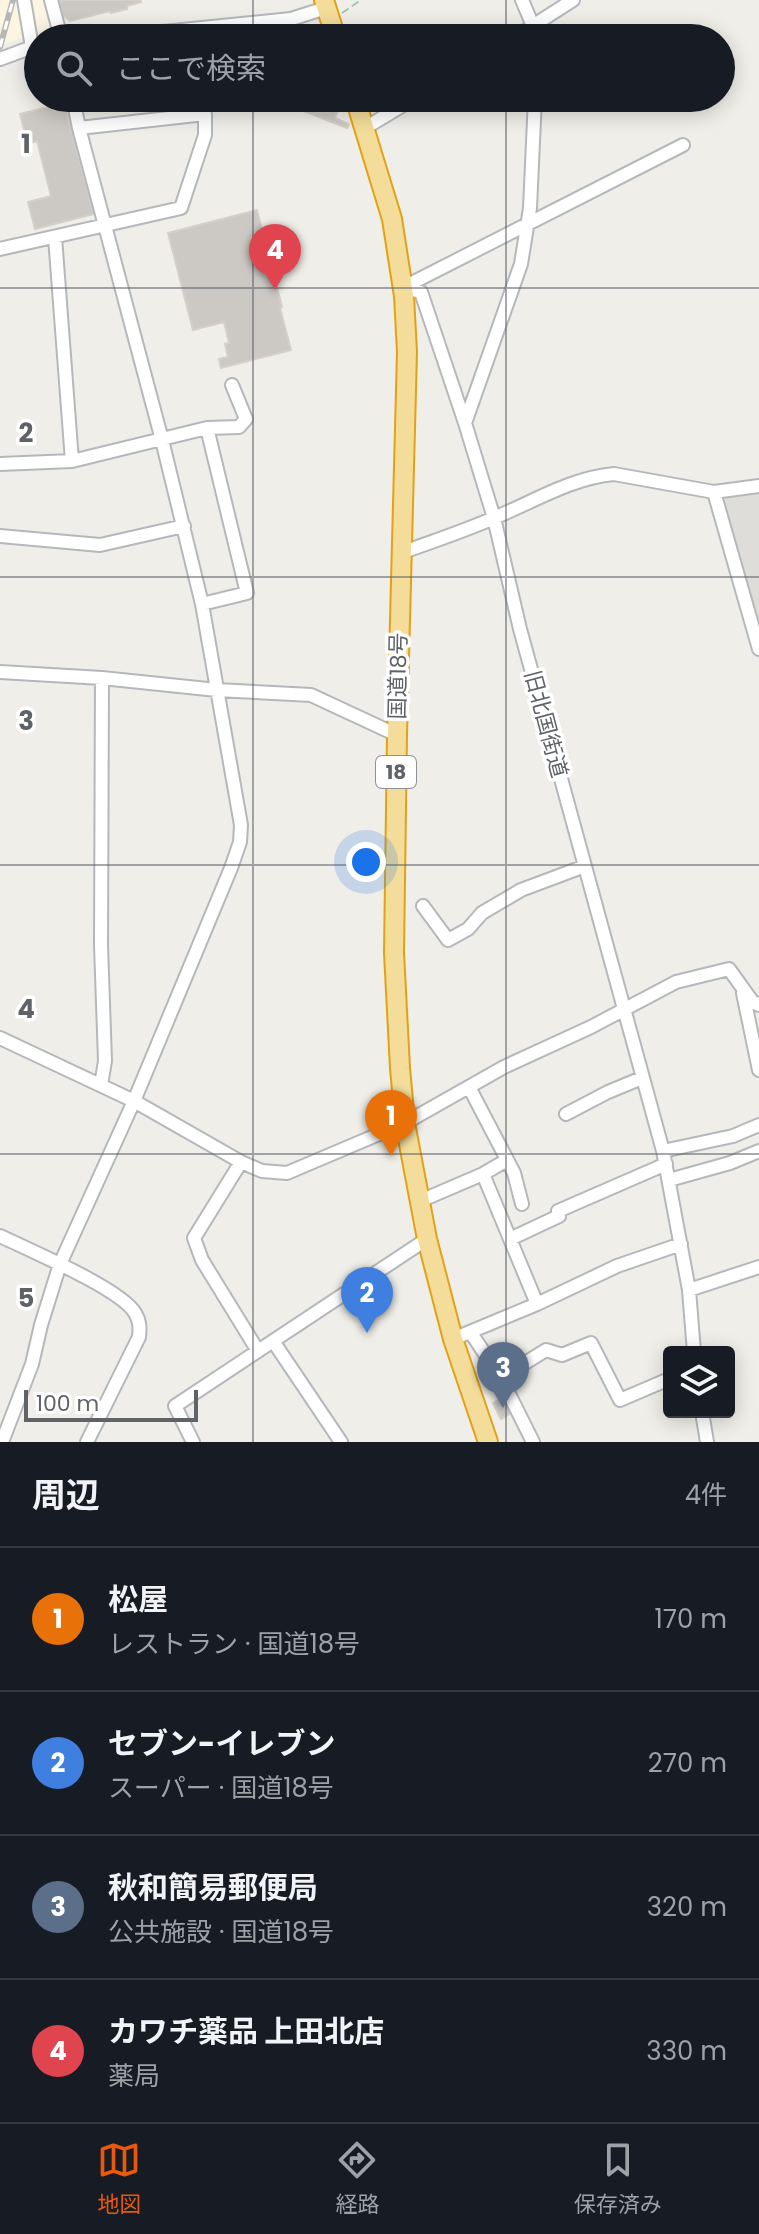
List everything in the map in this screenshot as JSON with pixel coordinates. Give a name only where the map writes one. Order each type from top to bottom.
[{"type":"highway","name":"国道18号","points":[[360,112],[392,219],[407,352],[394,953],[405,1123],[427,1239],[462,1336],[488,1442]]},
{"type":"street","points":[[24,0],[30,24]]},
{"type":"street","points":[[51,0],[57,24]]},
{"type":"street","points":[[522,0],[532,24]]},
{"type":"street","points":[[545,24],[573,0]]},
{"type":"street","points":[[242,24],[291,19],[331,7]]},
{"type":"street","points":[[0,59],[24,50]]},
{"type":"street","points":[[2,1442],[32,1364],[60,1264],[134,1101],[231,868],[240,842],[241,825],[202,604],[184,526],[76,112]]},
{"type":"street","points":[[365,128],[392,112]]},
{"type":"street","points":[[465,423],[521,264],[530,208],[534,112]]},
{"type":"street","points":[[0,249],[181,208],[205,135],[205,114],[79,128]]},
{"type":"street","points":[[402,288],[683,145]]},
{"type":"street","points":[[55,237],[72,461]]},
{"type":"street","name":"旧北国街道","points":[[402,288],[421,292],[494,518],[520,629],[664,1158],[689,1290],[694,1346]]},
{"type":"street","points":[[0,464],[72,461],[207,428],[239,427],[246,419],[232,385]]},
{"type":"street","points":[[202,604],[247,593],[207,428]]},
{"type":"street","points":[[401,553],[494,518],[562,487],[598,476],[614,474],[714,492],[759,486]]},
{"type":"street","points":[[714,492],[759,649]]},
{"type":"street","points":[[0,536],[100,545],[184,526]]},
{"type":"street","points":[[0,672],[311,695],[397,735]]},
{"type":"street","points":[[101,1085],[105,1061],[101,945],[102,678]]},
{"type":"street","points":[[423,906],[448,940],[468,929],[482,913],[521,890],[585,866]]},
{"type":"street","points":[[0,1038],[134,1101],[241,1162],[262,1171],[287,1173],[405,1123],[504,1067],[676,982],[729,969],[752,1001],[759,1005]]},
{"type":"street","points":[[741,986],[759,1070]]},
{"type":"street","points":[[566,1114],[642,1078]]},
{"type":"street","points":[[469,1087],[514,1173],[522,1204]]},
{"type":"street","points":[[510,1239],[559,1216],[558,1211],[664,1158],[759,1125]]},
{"type":"street","points":[[669,1180],[730,1163],[759,1151]]},
{"type":"street","points":[[420,1201],[483,1174],[507,1160]]},
{"type":"street","points":[[241,1162],[194,1238],[202,1260],[258,1351]]},
{"type":"street","points":[[483,1174],[537,1304]]},
{"type":"street","points":[[0,1236],[118,1295],[135,1311],[140,1324],[139,1337],[87,1442]]},
{"type":"street","points":[[193,1442],[175,1406],[427,1239]]},
{"type":"street","points":[[533,1442],[501,1378],[462,1336],[617,1266],[681,1244]]},
{"type":"street","points":[[689,1290],[759,1267]]},
{"type":"street","points":[[273,1341],[341,1442]]},
{"type":"street","points":[[501,1378],[546,1350],[562,1355],[591,1343],[620,1400],[663,1382]]},
{"type":"street","points":[[703,1418],[707,1442]]},
{"type":"path","points":[[331,7],[361,0]]},
{"type":"shaded area","points":[[0,0],[43,0],[49,24],[24,24],[24,37],[0,46]]},
{"type":"shaded area","points":[[759,491],[759,634],[722,504],[724,497]]},
{"type":"building","points":[[59,0],[141,2],[127,6],[127,9],[70,21],[62,15]]},
{"type":"building","points":[[66,112],[94,214],[35,229],[28,202],[51,196],[37,141],[28,144],[20,114]]},
{"type":"building","points":[[306,112],[337,112],[335,118],[349,124],[347,128]]},
{"type":"building","points":[[257,210],[291,350],[221,368],[219,359],[228,357],[225,344],[229,343],[224,322],[193,330],[168,233]]},
{"type":"building","points":[[504,1396],[513,1412],[501,1419],[493,1403]]},
{"type":"railway","points":[[0,47],[13,0]]},
{"type":"place","name":"カワチ薬品 上田北店","points":[[275,290]]},
{"type":"place","name":"松屋","points":[[391,1156]]},
{"type":"place","name":"セブン-イレブン","points":[[367,1333]]},
{"type":"place","name":"秋和簡易郵便局","points":[[503,1408]]}]
